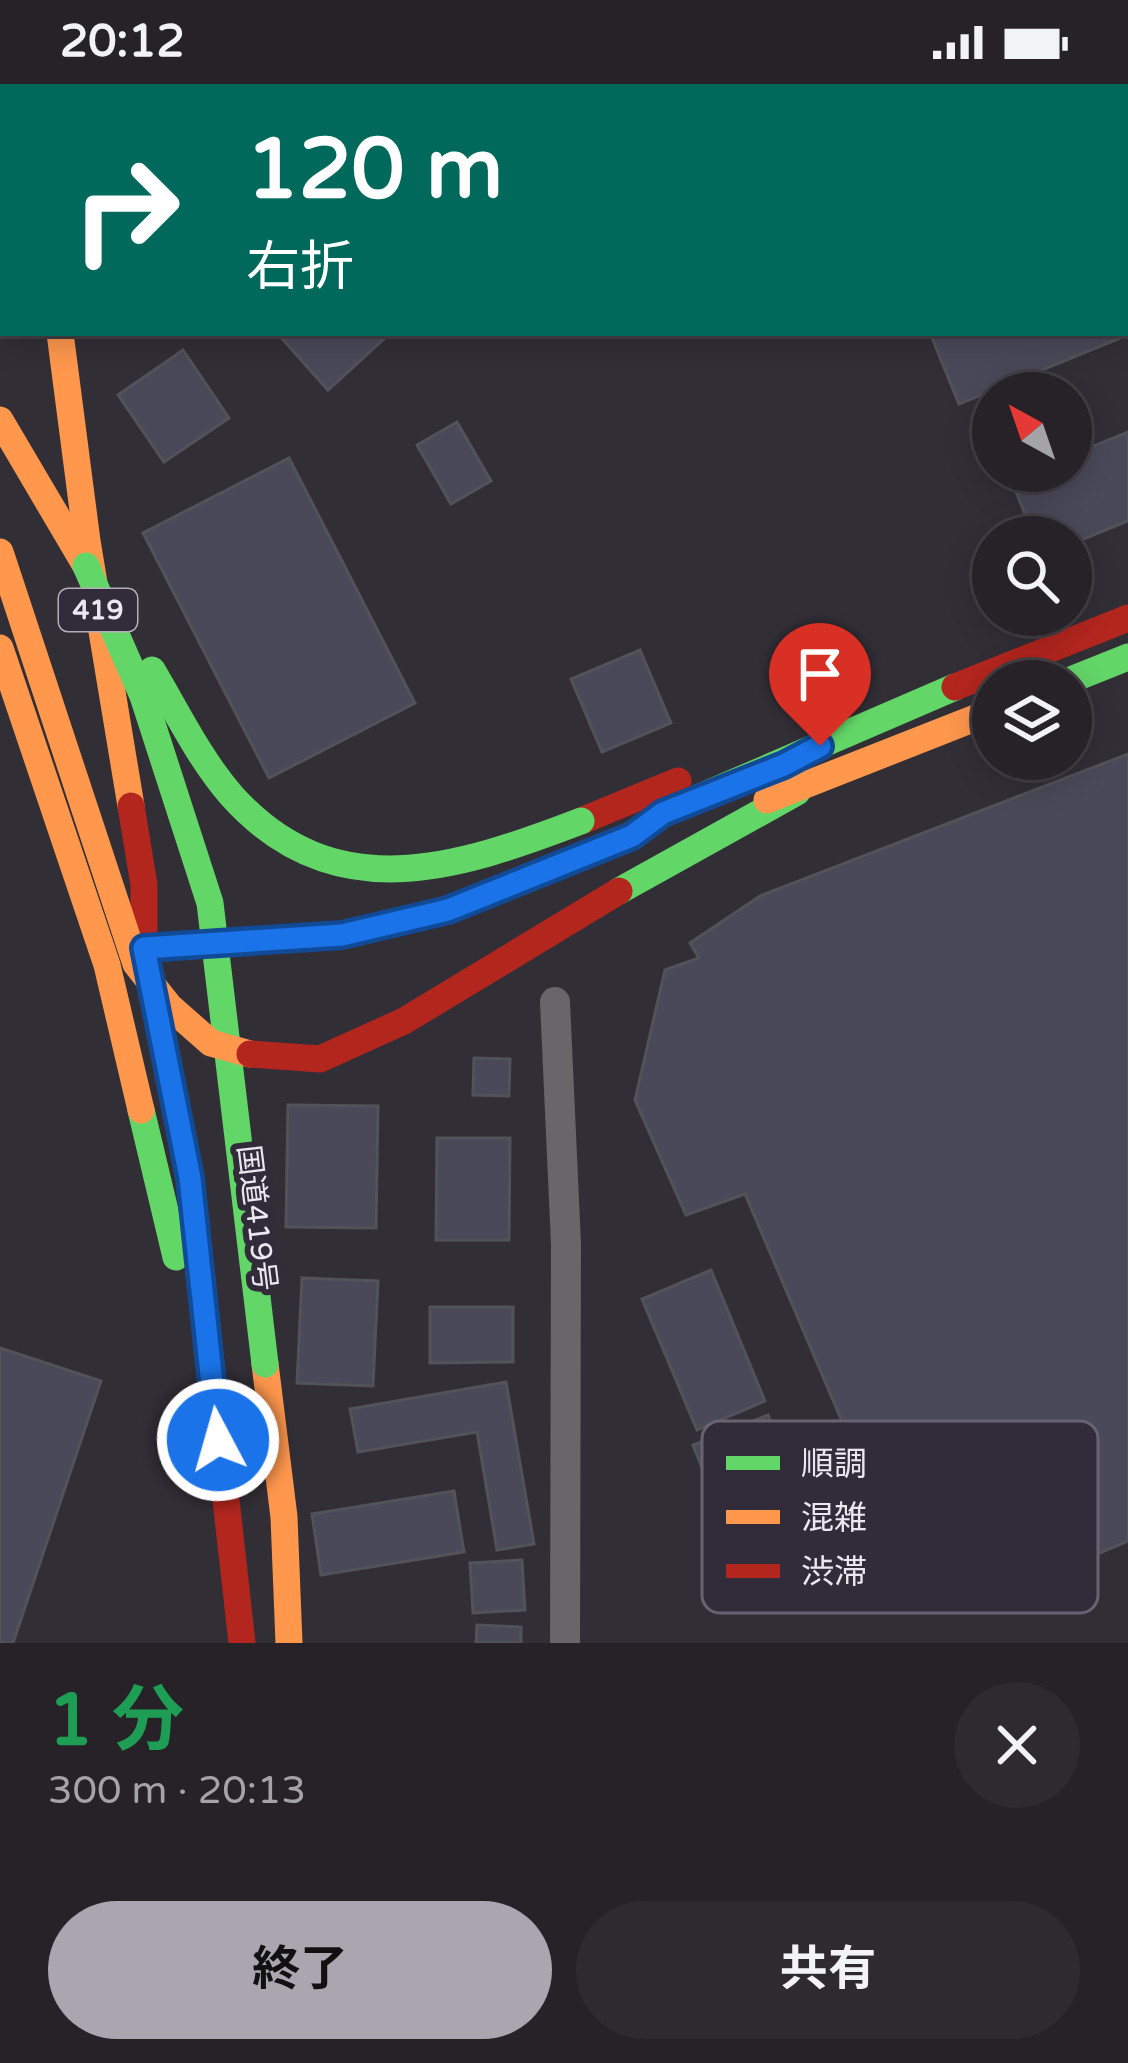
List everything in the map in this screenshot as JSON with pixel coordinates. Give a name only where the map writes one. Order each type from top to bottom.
[{"type":"main road","name":"国道419号","points":[[60,336],[87,541],[144,885],[144,948],[190,1178],[242,1643]]},
{"type":"main road","points":[[0,420],[86,566],[242,807],[290,844],[335,865],[388,874],[461,865],[774,741],[856,726]]},
{"type":"main road","points":[[0,552],[136,964],[170,1007],[211,1043],[257,1056],[320,1059],[404,1021],[810,784]]},
{"type":"main road","points":[[86,566],[143,696],[210,904],[284,1517],[289,1643]]},
{"type":"main road","points":[[144,948],[187,968],[448,910],[632,836],[663,813],[784,765],[856,726],[1128,618]]},
{"type":"main road","points":[[0,648],[107,965],[159,1175],[223,1484]]},
{"type":"main road","points":[[1092,671],[1128,657]]},
{"type":"main road","points":[[632,836],[670,835],[972,719]]},
{"type":"main road","name":"国道419号","points":[[144,885],[187,968],[230,1258],[270,1643]]},
{"type":"street","points":[[555,1002],[566,1244],[565,1643]]},
{"type":"building","points":[[280,336],[385,338],[328,390]]},
{"type":"building","points":[[931,336],[1126,336],[1037,372],[972,372],[972,399],[959,404]]},
{"type":"building","points":[[183,350],[229,418],[164,462],[118,395]]},
{"type":"building","points":[[457,422],[491,481],[451,504],[417,445]]},
{"type":"building","points":[[1128,432],[1128,521],[1092,536],[1092,516],[1026,516],[1016,492],[1092,492],[1092,447]]},
{"type":"building","points":[[289,458],[415,703],[269,778],[143,533]]},
{"type":"building","points":[[640,650],[671,723],[602,752],[571,679]]},
{"type":"building","points":[[1128,754],[1128,1541],[1098,1554],[1098,1421],[842,1421],[745,1194],[686,1215],[635,1100],[665,970],[699,958],[690,943],[760,896],[1061,780],[1092,780],[1092,768]]},
{"type":"building","points":[[474,1058],[510,1059],[509,1096],[473,1095]]},
{"type":"building","points":[[288,1105],[378,1106],[376,1228],[286,1227]]},
{"type":"building","points":[[437,1138],[510,1138],[509,1240],[436,1240]]},
{"type":"building","points":[[711,1270],[765,1401],[718,1421],[702,1421],[697,1430],[642,1299]]},
{"type":"building","points":[[302,1278],[378,1281],[373,1386],[297,1383]]},
{"type":"building","points":[[430,1307],[513,1307],[513,1362],[430,1363]]},
{"type":"building","points":[[0,1348],[101,1381],[13,1643],[0,1643]]},
{"type":"building","points":[[506,1382],[534,1544],[497,1550],[477,1432],[358,1452],[350,1409]]},
{"type":"building","points":[[702,1441],[702,1468],[693,1445]]},
{"type":"building","points":[[454,1491],[464,1552],[321,1575],[312,1514]]},
{"type":"building","points":[[522,1560],[525,1610],[473,1613],[470,1563]]},
{"type":"building","points":[[477,1625],[521,1627],[521,1643],[476,1643]]},
{"type":"traffic: fast","points":[[86,566],[143,696],[210,903],[265,1364]]},
{"type":"traffic: fast","points":[[1092,671],[1128,657]]},
{"type":"traffic: fast","points":[[152,670],[231,795],[270,831],[311,854],[354,866],[398,869],[443,864],[581,821]]},
{"type":"traffic: fast","points":[[144,948],[342,935],[448,910],[632,836],[663,813],[955,687]]},
{"type":"traffic: fast","points":[[619,891],[797,792]]},
{"type":"traffic: fast","points":[[141,1110],[176,1257]]},
{"type":"traffic: slow","points":[[60,336],[87,541],[131,806]]},
{"type":"traffic: slow","points":[[0,420],[86,566]]},
{"type":"traffic: slow","points":[[0,552],[136,964],[170,1007],[211,1043],[250,1054]]},
{"type":"traffic: slow","points":[[0,648],[107,965],[141,1110]]},
{"type":"traffic: slow","points":[[767,800],[972,719]]},
{"type":"traffic: slow","points":[[265,1364],[284,1517],[289,1643]]},
{"type":"traffic: jam","points":[[955,687],[1128,618]]},
{"type":"traffic: jam","points":[[581,821],[678,781]]},
{"type":"traffic: jam","points":[[131,806],[144,885],[144,948],[190,1178],[242,1643]]},
{"type":"traffic: jam","points":[[250,1054],[320,1059],[404,1021],[619,891]]},
{"type":"route","points":[[218,1440],[190,1178],[144,948],[342,935],[448,910],[632,836],[663,813],[820,746]]}]
